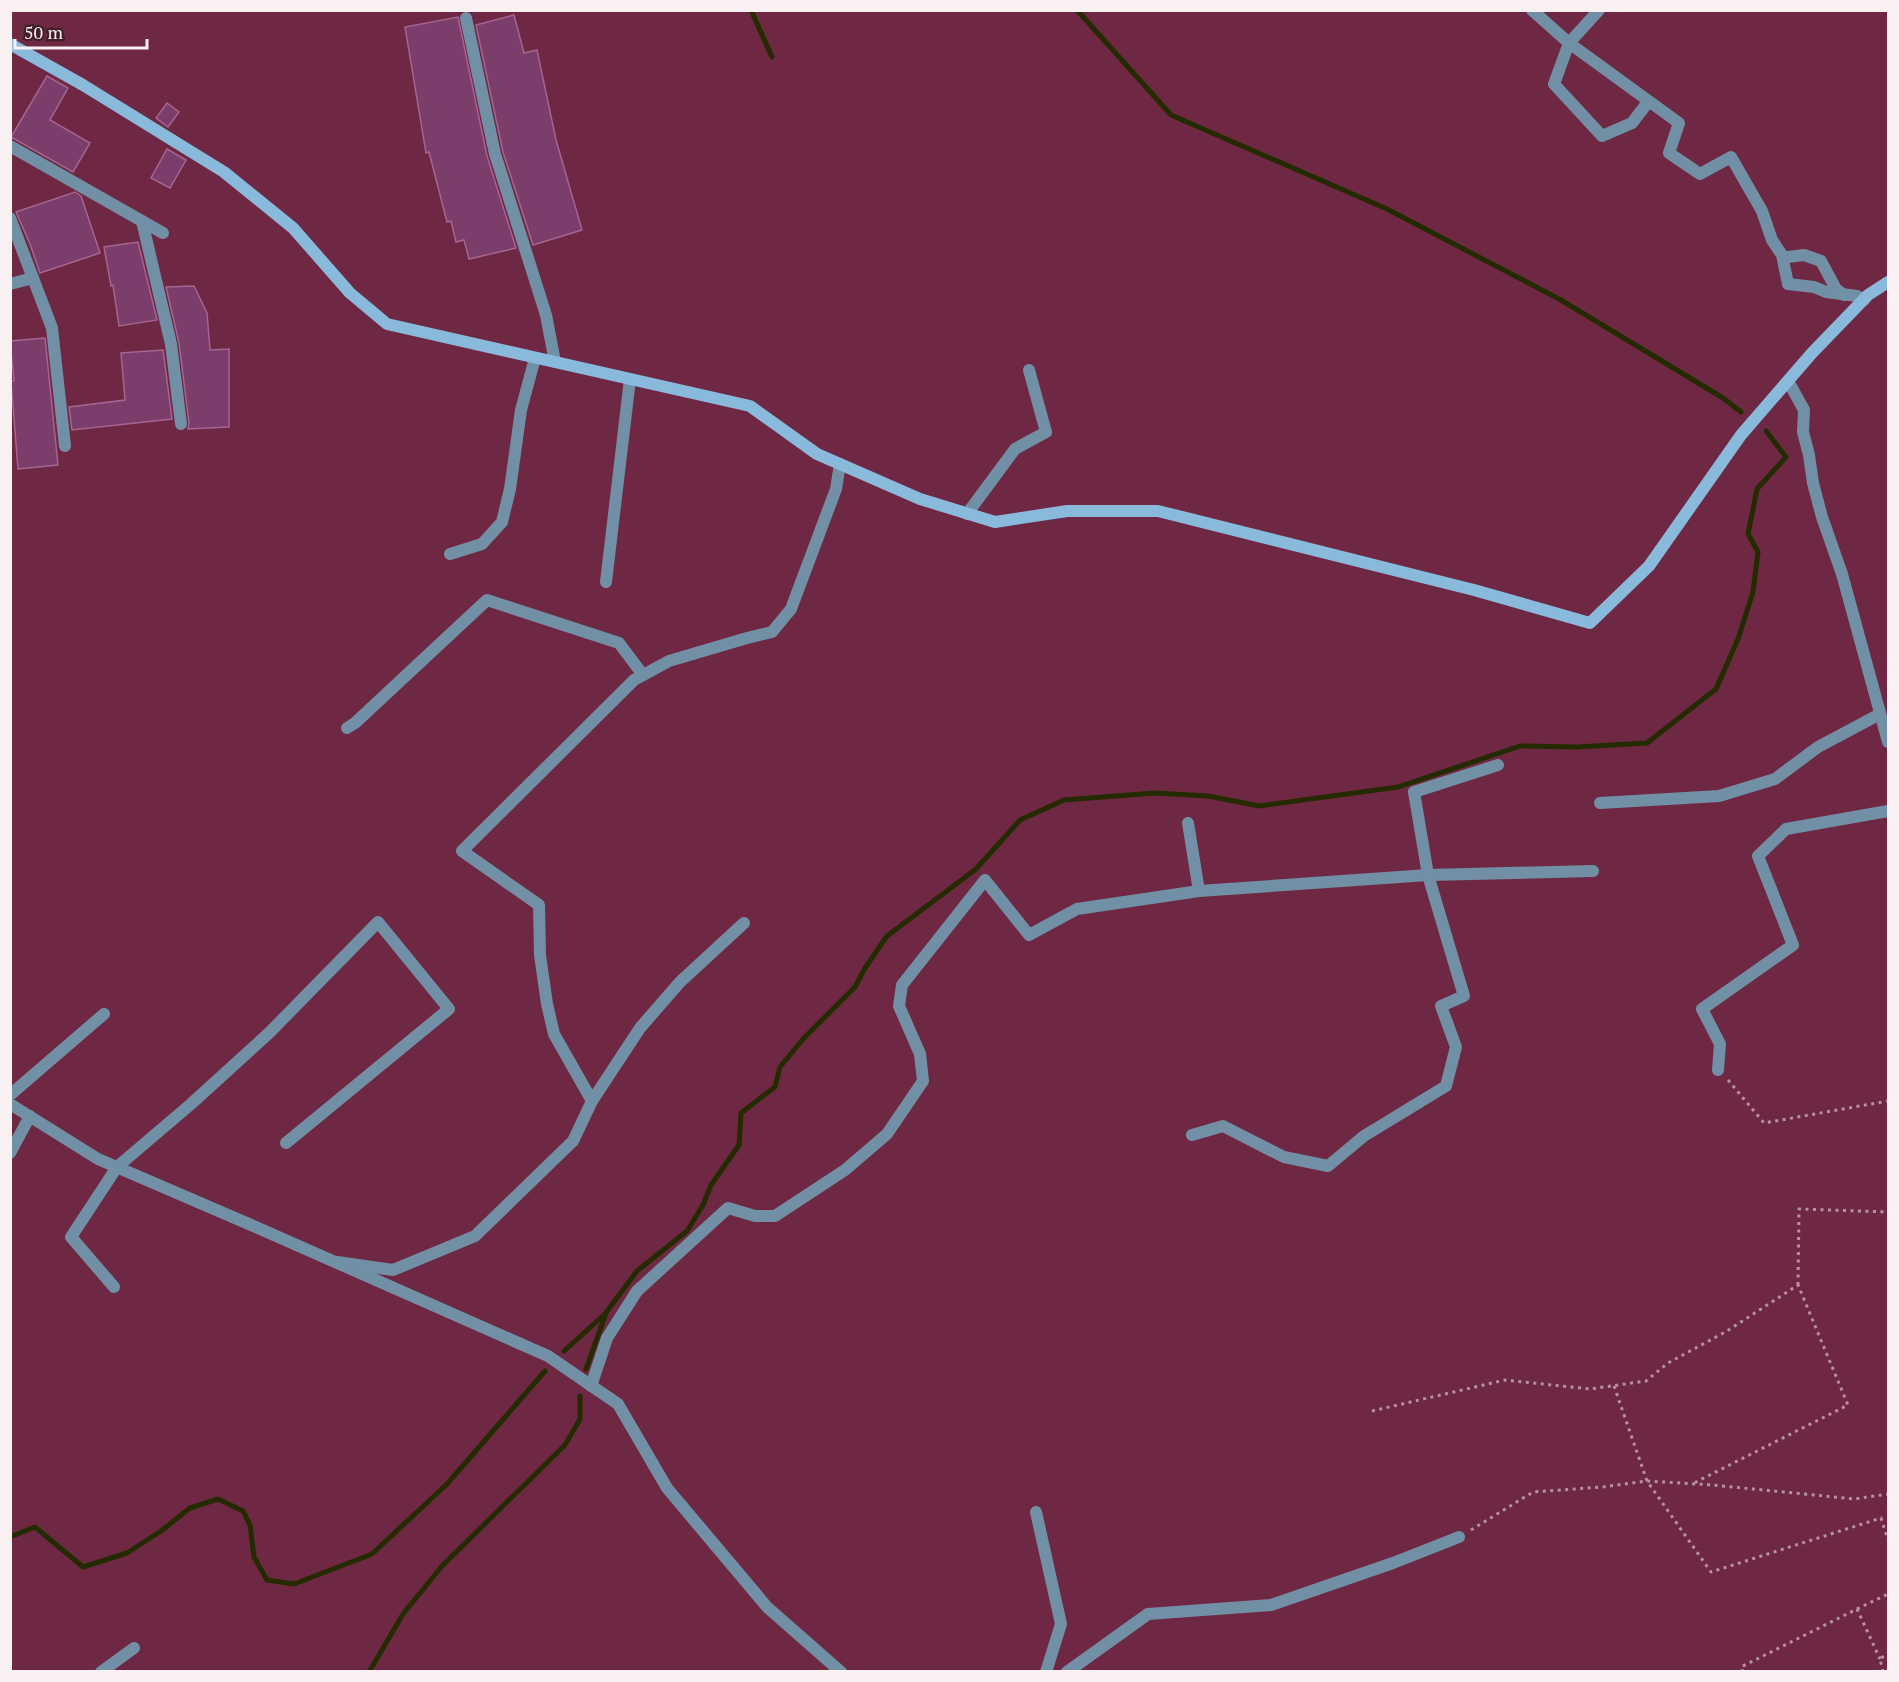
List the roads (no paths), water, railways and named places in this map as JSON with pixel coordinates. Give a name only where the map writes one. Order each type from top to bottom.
[{"type":"street","points":[[1532,10],[1569,43],[1679,123],[1669,153],[1700,174],[1731,157],[1762,211],[1772,240],[1782,255],[1788,284],[1814,287],[1845,296],[1857,296],[1864,300]]},
{"type":"street","points":[[1599,10],[1569,43],[1554,84],[1602,136],[1632,123],[1648,102]]},
{"type":"street","points":[[466,18],[495,154],[546,315],[555,362]]},
{"type":"street","points":[[10,44],[83,84],[225,172],[293,228],[350,293],[387,324],[750,406],[817,454],[920,499],[994,522],[1068,511],[1158,511],[1474,590],[1590,623],[1649,566],[1741,435],[1788,381],[1864,300],[1888,282]]},
{"type":"street","points":[[11,149],[163,233]]},
{"type":"street","points":[[10,218],[52,328],[64,446]]},
{"type":"street","points":[[142,221],[171,344],[181,424]]},
{"type":"street","points":[[1788,257],[1804,255],[1821,261],[1836,289],[1845,296]]},
{"type":"street","points":[[10,284],[33,278]]},
{"type":"street","points":[[450,554],[482,544],[502,522],[510,489],[521,410],[535,358]]},
{"type":"street","points":[[968,514],[1015,449],[1046,432],[1029,370]]},
{"type":"street","points":[[606,582],[630,379]]},
{"type":"street","points":[[1788,381],[1804,410],[1803,432],[1813,483],[1842,574],[1888,742]]},
{"type":"street","points":[[592,1101],[554,1034],[540,955],[539,905],[462,851],[634,680],[669,661],[772,632],[791,609],[836,489],[840,464]]},
{"type":"street","points":[[347,728],[487,600],[619,643],[644,675]]},
{"type":"street","points":[[1600,802],[1719,796],[1775,779],[1818,747],[1880,714]]},
{"type":"street","points":[[1192,1135],[1223,1126],[1284,1157],[1328,1166],[1364,1136],[1446,1086],[1456,1047],[1441,1006],[1464,996],[1428,875],[1414,792],[1498,765]]},
{"type":"street","points":[[1718,1070],[1719,1044],[1702,1009],[1793,945],[1758,856],[1786,829],[1888,811]]},
{"type":"street","points":[[1188,823],[1199,891]]},
{"type":"street","points":[[591,1386],[607,1338],[637,1291],[728,1208],[755,1216],[775,1216],[845,1170],[887,1134],[923,1082],[920,1054],[899,1006],[902,985],[985,880],[1029,935],[1077,909],[1199,891],[1428,875],[1593,871]]},
{"type":"street","points":[[114,1287],[71,1236],[117,1167],[269,1033],[378,922],[449,1009],[286,1143]]},
{"type":"street","points":[[337,1262],[393,1270],[475,1236],[573,1141],[592,1101],[640,1028],[680,982],[744,923]]},
{"type":"street","points":[[10,1095],[104,1014]]},
{"type":"street","points":[[10,1104],[98,1159],[548,1356],[618,1404],[667,1488],[767,1607],[841,1671]]},
{"type":"street","points":[[10,1153],[30,1116]]},
{"type":"street","points":[[1036,1512],[1061,1624],[1046,1671]]},
{"type":"street","points":[[1067,1671],[1149,1614],[1271,1605],[1393,1563],[1459,1537]]},
{"type":"street","points":[[101,1671],[134,1648]]},
{"type":"waterway","points":[[751,10],[772,57]]},
{"type":"waterway","points":[[1077,10],[1171,115],[1387,209],[1561,300],[1723,398],[1741,412]]},
{"type":"waterway","points":[[564,1351],[605,1314],[637,1271],[687,1231],[703,1205],[711,1185],[739,1145],[741,1113],[775,1087],[780,1067],[803,1039],[855,987],[887,936],[976,869],[1020,820],[1064,800],[1155,793],[1208,796],[1259,806],[1398,787],[1520,746],[1577,747],[1647,743],[1716,689],[1738,639],[1753,592],[1758,552],[1748,534],[1757,489],[1786,457],[1766,431]]},
{"type":"waterway","points":[[586,1369],[605,1316]]},
{"type":"waterway","points":[[10,1537],[35,1527],[83,1567],[127,1553],[161,1531],[190,1508],[218,1499],[243,1511],[250,1525],[254,1557],[267,1580],[294,1584],[372,1554],[447,1484],[545,1371]]},
{"type":"waterway","points":[[369,1672],[403,1614],[442,1566],[565,1445],[580,1419],[580,1396]]}]
